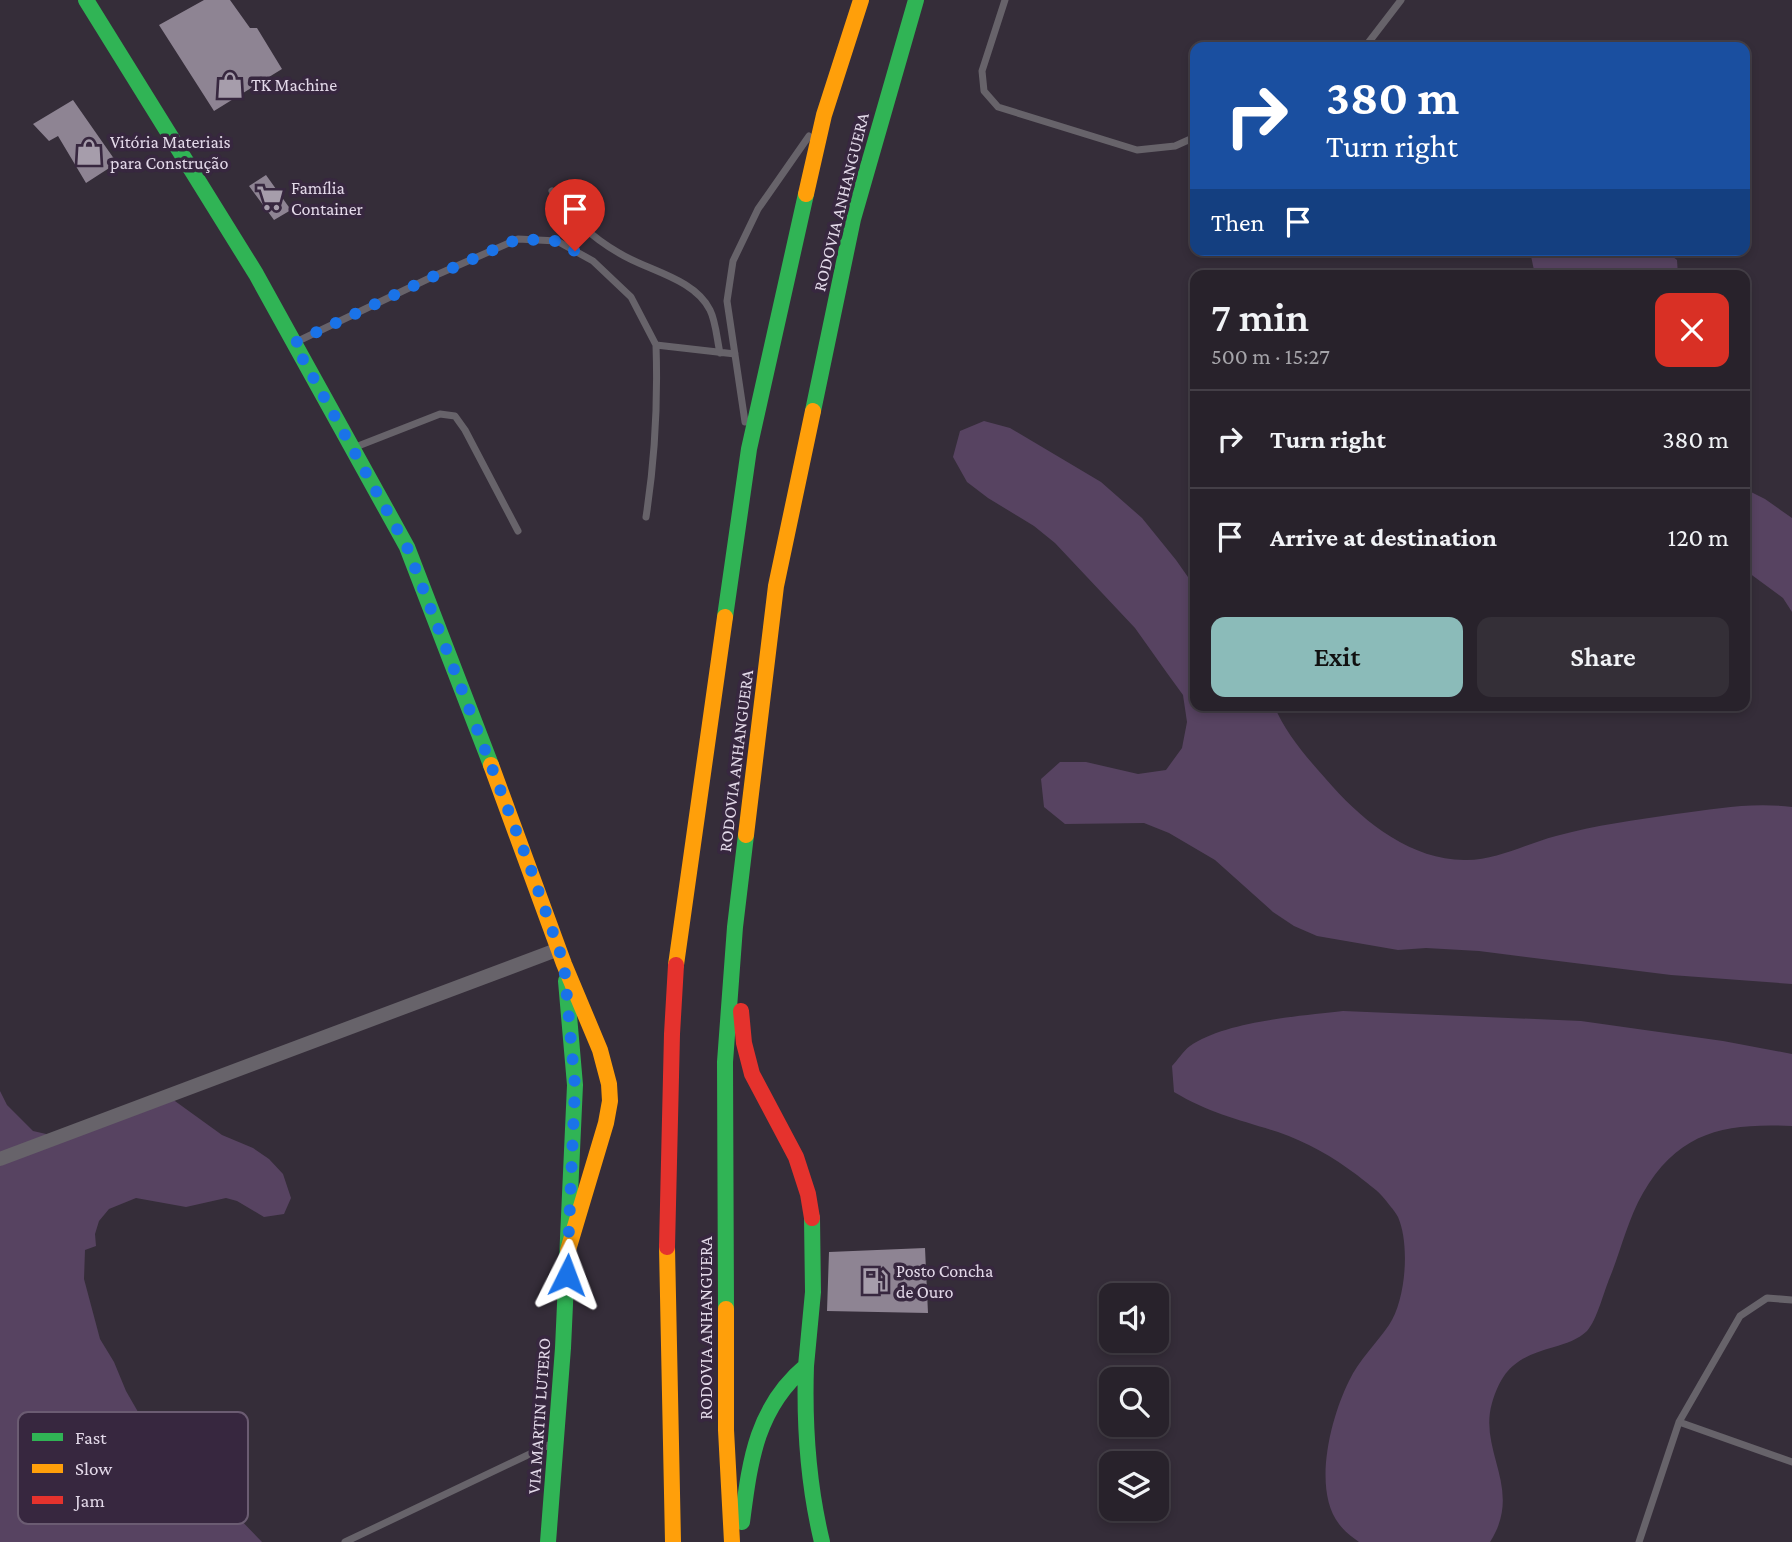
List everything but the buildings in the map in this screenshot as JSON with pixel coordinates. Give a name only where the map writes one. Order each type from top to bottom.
[{"type":"main road","name":"VIA MARTIN LUTERO","points":[[86,0],[256,274],[407,547],[530,867],[561,956],[596,1038],[609,1084],[610,1101],[606,1123],[568,1250]]},
{"type":"main road","name":"RODOVIA ANHANGUERA","points":[[673,1542],[667,1233],[671,1047],[677,948],[749,449],[824,116],[861,0]]},
{"type":"main road","name":"RODOVIA ANHANGUERA","points":[[732,1542],[726,1430],[725,1062],[736,927],[776,586],[853,219],[916,0]]},
{"type":"main road","points":[[736,927],[742,1037],[753,1075],[800,1167],[811,1207],[814,1298],[806,1366],[805,1428],[822,1542]]},
{"type":"main road","name":"VIA MARTIN LUTERO","points":[[548,1542],[557,1441],[575,1092],[561,956]]},
{"type":"main road","points":[[609,1084],[592,1080],[575,1092],[592,1106],[610,1101]]},
{"type":"main road","points":[[740,1542],[749,1468],[769,1408],[780,1389],[806,1366]]},
{"type":"street","points":[[0,1159],[561,956]]},
{"type":"lane","points":[[1005,0],[982,71],[984,91],[998,107],[1137,150],[1175,146],[1190,139]]},
{"type":"lane","points":[[1369,42],[1401,0]]},
{"type":"lane","points":[[749,449],[727,301],[733,261],[758,209],[824,116]]},
{"type":"lane","points":[[552,191],[569,215],[592,235],[620,254],[690,287],[710,310],[720,353]]},
{"type":"lane","points":[[294,343],[518,239],[557,241],[593,261],[631,297],[656,345],[657,400],[653,472],[646,517]]},
{"type":"lane","points":[[656,345],[735,354]]},
{"type":"lane","points":[[353,448],[440,414],[455,416],[518,531]]},
{"type":"lane","points":[[1639,1542],[1679,1422],[1740,1316],[1767,1298],[1792,1300]]},
{"type":"lane","points":[[1679,1422],[1792,1462]]},
{"type":"lane","points":[[345,1542],[557,1441]]},
{"type":"shaded area","points":[[1531,256],[1672,256],[1677,260],[1678,270],[1534,270]]},
{"type":"shaded area","points":[[984,421],[1010,428],[1101,482],[1142,518],[1190,580],[1190,711],[1277,711],[1300,749],[1346,800],[1375,826],[1409,846],[1445,858],[1476,860],[1556,836],[1616,823],[1734,807],[1792,807],[1792,984],[1671,975],[1479,951],[1426,948],[1398,950],[1317,936],[1294,926],[1273,912],[1215,860],[1169,833],[1144,823],[1065,824],[1044,807],[1041,779],[1060,762],[1086,762],[1138,774],[1166,770],[1182,748],[1187,722],[1183,695],[1135,628],[1055,543],[967,482],[953,457],[960,431]]},
{"type":"shaded area","points":[[1750,492],[1792,518],[1792,612],[1783,598],[1750,574]]},
{"type":"shaded area","points":[[1343,1011],[1581,1021],[1723,1041],[1792,1054],[1792,1126],[1746,1126],[1725,1130],[1706,1135],[1672,1156],[1657,1172],[1638,1203],[1591,1326],[1572,1341],[1522,1359],[1501,1380],[1492,1403],[1489,1421],[1503,1505],[1499,1523],[1490,1542],[1359,1542],[1339,1524],[1331,1509],[1327,1492],[1327,1453],[1336,1414],[1349,1381],[1389,1325],[1399,1301],[1405,1256],[1398,1217],[1376,1190],[1319,1150],[1289,1136],[1212,1111],[1174,1092],[1172,1066],[1187,1048],[1205,1038],[1243,1025]]},
{"type":"shaded area","points":[[0,1091],[7,1105],[33,1131],[55,1136],[168,1096],[222,1135],[253,1148],[269,1159],[283,1174],[291,1198],[284,1214],[264,1217],[237,1201],[226,1198],[186,1207],[136,1198],[109,1209],[99,1221],[95,1234],[96,1246],[85,1250],[84,1279],[100,1339],[138,1412],[18,1412],[18,1524],[245,1524],[262,1542],[0,1542]]},
{"type":"traffic: fast","points":[[86,0],[256,274],[407,547],[491,765]]},
{"type":"traffic: fast","points":[[813,411],[853,219],[916,0]]},
{"type":"traffic: fast","points":[[725,617],[749,449],[806,194]]},
{"type":"traffic: fast","points":[[726,1309],[725,1062],[735,927],[746,835]]},
{"type":"traffic: fast","points":[[548,1542],[563,1348],[575,1085],[566,981]]},
{"type":"traffic: fast","points":[[742,1522],[748,1478],[758,1437],[776,1400],[789,1382],[806,1366],[813,1292],[812,1218]]},
{"type":"traffic: fast","points":[[806,1366],[808,1455],[822,1542]]},
{"type":"traffic: slow","points":[[806,194],[824,115],[861,0]]},
{"type":"traffic: slow","points":[[746,835],[776,586],[813,411]]},
{"type":"traffic: slow","points":[[676,965],[725,617]]},
{"type":"traffic: slow","points":[[491,765],[564,964],[600,1050],[609,1084],[610,1101],[606,1123],[568,1250]]},
{"type":"traffic: slow","points":[[667,1247],[673,1542]]},
{"type":"traffic: slow","points":[[726,1309],[726,1430],[732,1542]]},
{"type":"traffic: jam","points":[[667,1247],[676,965]]},
{"type":"traffic: jam","points":[[741,1011],[744,1043],[752,1074],[796,1157],[808,1194],[812,1218]]},
{"type":"place","name":"TK Machine","points":[[230,85]]},
{"type":"place","name":"Vitória Materiais para Construção","points":[[89,152]]},
{"type":"place","name":"Família Container","points":[[270,198]]},
{"type":"place","name":"Posto Concha de Ouro","points":[[875,1281]]},
{"type":"route","points":[[567,1275],[575,1086],[564,964],[530,867],[407,547],[294,343],[518,239],[557,241],[575,251]]}]
